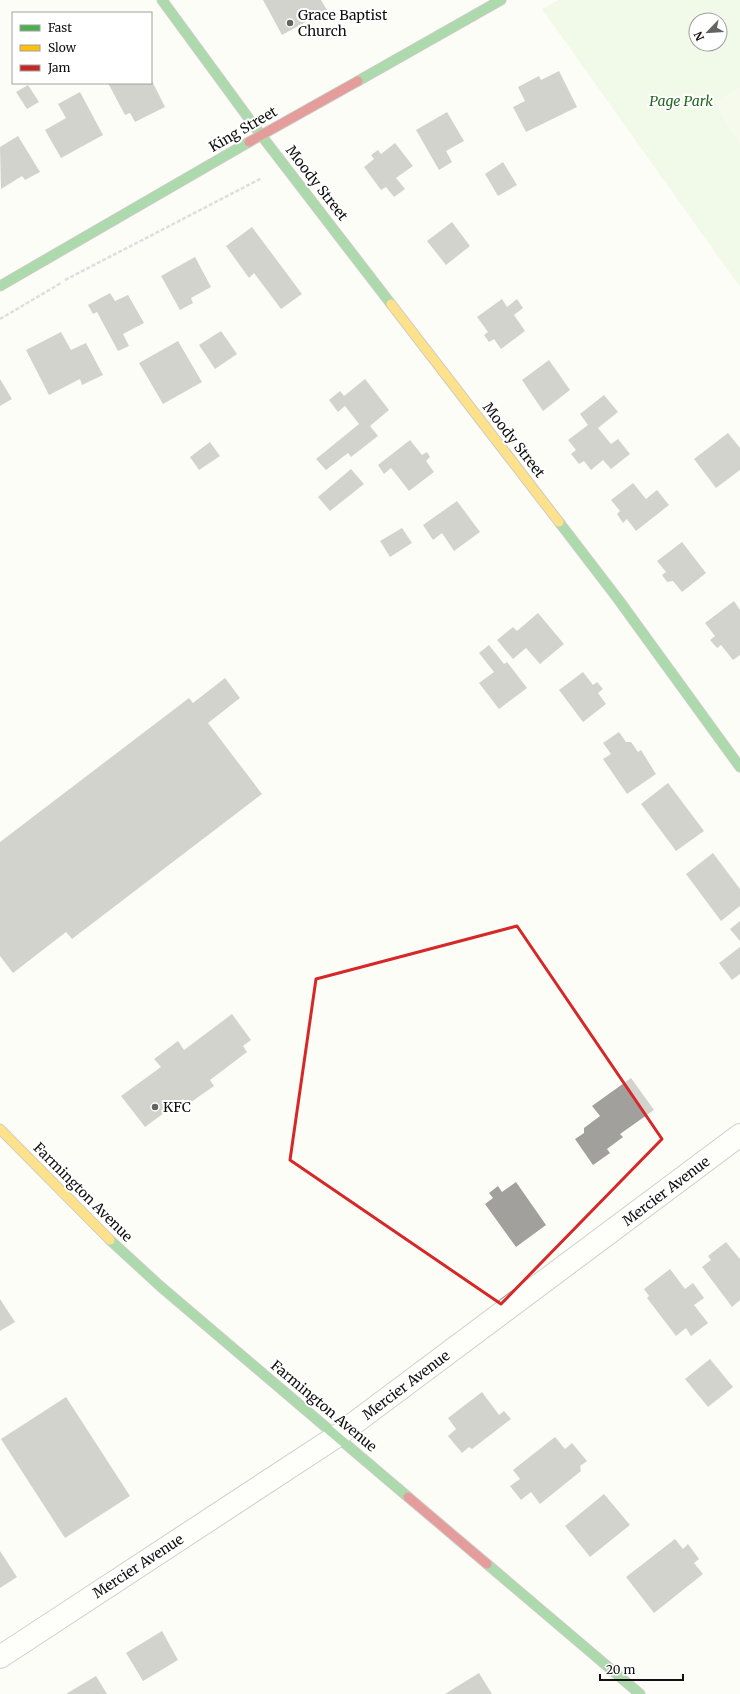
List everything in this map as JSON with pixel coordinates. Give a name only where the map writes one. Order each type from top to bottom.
[{"type":"main road","name":"Moody Street","points":[[162,0],[261,134],[581,550],[740,767]]},
{"type":"main road","name":"King Street","points":[[0,286],[261,134],[501,0]]},
{"type":"main road","name":"Farmington Avenue","points":[[0,1129],[128,1257],[640,1694]]},
{"type":"street","name":"Mercier Avenue","points":[[0,1657],[337,1436],[740,1135]]},
{"type":"path","points":[[0,319],[66,280],[262,178]]},
{"type":"highlighted area","points":[[517,926],[662,1139],[501,1304],[290,1160],[316,979]]},
{"type":"green space","name":"Page Park","points":[[559,0],[740,0],[740,287],[542,9]]},
{"type":"green space","points":[[740,87],[740,145],[714,102]]},
{"type":"building","name":"Grace Baptist Church","points":[[263,0],[321,0],[327,10],[282,35]]},
{"type":"building","points":[[559,71],[577,107],[526,132],[513,107],[525,101],[518,87],[539,76],[541,80]]},
{"type":"building","points":[[152,81],[165,107],[135,122],[130,113],[125,115],[109,84],[152,84]]},
{"type":"building","points":[[28,85],[39,102],[27,109],[16,92]]},
{"type":"building","points":[[80,92],[103,135],[61,158],[45,130],[66,118],[58,104]]},
{"type":"building","points":[[447,112],[464,141],[446,151],[452,162],[439,170],[416,130]]},
{"type":"building","points":[[18,136],[40,172],[25,180],[22,176],[1,189],[0,147]]},
{"type":"building","points":[[395,143],[413,166],[396,178],[405,189],[394,197],[386,187],[381,190],[364,167],[374,159],[371,155],[378,150],[381,154]]},
{"type":"building","points":[[503,162],[517,185],[498,196],[485,174]]},
{"type":"building","points":[[452,222],[470,246],[446,265],[427,241]]},
{"type":"building","points":[[252,227],[302,294],[281,309],[254,273],[249,278],[226,246]]},
{"type":"building","points":[[195,257],[211,287],[191,298],[193,303],[180,310],[161,276]]},
{"type":"building","points":[[110,293],[115,301],[128,295],[144,323],[123,334],[129,346],[118,351],[97,312],[93,314],[88,305]]},
{"type":"building","points":[[502,299],[507,307],[517,299],[523,308],[514,315],[525,331],[501,349],[494,339],[489,342],[484,335],[488,332],[477,317]]},
{"type":"building","points":[[221,331],[237,354],[215,369],[199,345]]},
{"type":"building","points":[[61,332],[71,350],[86,343],[103,375],[82,385],[80,379],[49,395],[26,350]]},
{"type":"building","points":[[178,341],[202,382],[163,404],[139,363]]},
{"type":"building","points":[[549,360],[570,390],[543,411],[522,380]]},
{"type":"building","points":[[0,379],[12,399],[0,406]]},
{"type":"building","points":[[365,379],[389,410],[370,426],[378,436],[351,457],[348,453],[326,470],[316,459],[359,424],[345,406],[338,412],[329,400],[340,391],[344,396]]},
{"type":"building","points":[[604,395],[618,412],[598,428],[611,444],[618,439],[630,454],[611,469],[603,460],[591,470],[584,461],[579,464],[571,454],[576,450],[568,440],[588,425],[580,414]]},
{"type":"building","points":[[728,433],[740,448],[740,470],[716,488],[694,459]]},
{"type":"building","points":[[410,440],[422,455],[427,452],[430,457],[426,461],[434,472],[409,491],[391,468],[384,474],[378,465]]},
{"type":"building","points":[[210,442],[220,456],[199,470],[190,457]]},
{"type":"building","points":[[351,469],[364,484],[330,511],[318,497]]},
{"type":"building","points":[[633,483],[646,499],[657,490],[669,505],[636,531],[627,519],[623,523],[617,514],[620,511],[611,500]]},
{"type":"building","points":[[457,501],[480,532],[454,551],[442,533],[433,540],[423,525]]},
{"type":"building","points":[[402,528],[412,543],[390,557],[380,541]]},
{"type":"building","points":[[682,542],[706,573],[682,592],[673,581],[667,582],[662,575],[666,572],[657,561]]},
{"type":"building","points":[[734,601],[740,610],[740,655],[733,660],[721,645],[717,648],[710,640],[715,636],[705,623]]},
{"type":"building","points":[[538,613],[564,644],[540,664],[526,648],[513,659],[497,640],[513,627],[517,631]]},
{"type":"building","points":[[489,645],[504,664],[507,662],[527,688],[499,709],[479,683],[494,672],[479,653]]},
{"type":"building","points":[[583,672],[593,685],[597,682],[603,689],[598,693],[606,704],[583,722],[559,690]]},
{"type":"building","points":[[225,678],[240,698],[208,723],[262,794],[72,939],[66,932],[13,973],[0,956],[0,842],[189,698],[193,703]]},
{"type":"building","points":[[619,732],[626,742],[631,742],[638,752],[641,750],[656,774],[627,794],[603,759],[611,754],[603,743]]},
{"type":"building","points":[[668,783],[704,831],[676,851],[641,804]]},
{"type":"building","points":[[713,853],[740,889],[740,906],[721,921],[686,874]]},
{"type":"building","points":[[740,921],[740,941],[730,929]]},
{"type":"building","points":[[740,947],[740,974],[732,980],[719,963]]},
{"type":"building","points":[[232,1014],[251,1040],[243,1046],[247,1052],[210,1080],[214,1086],[187,1105],[183,1099],[145,1127],[121,1096],[161,1067],[154,1059],[178,1041],[184,1050]]},
{"type":"building","points":[[631,1078],[654,1110],[620,1134],[623,1137],[607,1149],[610,1153],[593,1165],[575,1139],[584,1133],[584,1128],[600,1116],[592,1106]]},
{"type":"building","points":[[516,1182],[546,1225],[516,1247],[485,1204],[493,1198],[489,1193],[498,1186],[502,1192]]},
{"type":"building","points":[[726,1242],[740,1259],[740,1300],[732,1307],[702,1267],[711,1260],[708,1256]]},
{"type":"building","points":[[670,1269],[685,1289],[693,1283],[704,1298],[694,1305],[708,1323],[691,1336],[686,1328],[676,1336],[647,1298],[649,1296],[644,1289]]},
{"type":"building","points":[[0,1299],[15,1322],[0,1331]]},
{"type":"building","points":[[710,1359],[733,1387],[708,1407],[685,1379]]},
{"type":"building","points":[[482,1392],[499,1415],[504,1411],[511,1419],[472,1449],[469,1447],[462,1453],[448,1436],[456,1429],[448,1418]]},
{"type":"building","points":[[66,1397],[130,1496],[65,1538],[1,1439]]},
{"type":"building","points":[[555,1437],[565,1449],[572,1443],[587,1461],[580,1466],[581,1471],[540,1504],[531,1492],[521,1500],[510,1486],[520,1479],[513,1470]]},
{"type":"building","points":[[604,1494],[630,1525],[590,1557],[565,1526]]},
{"type":"building","points":[[675,1539],[683,1549],[688,1544],[699,1559],[694,1563],[703,1574],[654,1613],[626,1577]]},
{"type":"building","points":[[0,1551],[17,1577],[0,1588]]},
{"type":"building","points":[[162,1631],[178,1660],[143,1681],[126,1653]]},
{"type":"building","points":[[479,1673],[492,1694],[445,1694]]},
{"type":"building","points":[[96,1676],[107,1694],[66,1694]]},
{"type":"traffic: fast","points":[[162,0],[261,135],[391,304]]},
{"type":"traffic: fast","points":[[358,81],[501,0]]},
{"type":"traffic: fast","points":[[0,286],[249,142]]},
{"type":"traffic: fast","points":[[559,522],[618,599],[740,767]]},
{"type":"traffic: fast","points":[[110,1240],[160,1286],[408,1497]]},
{"type":"traffic: fast","points":[[487,1564],[640,1694]]},
{"type":"traffic: slow","points":[[391,304],[559,522]]},
{"type":"traffic: slow","points":[[0,1129],[110,1240]]},
{"type":"traffic: jam","points":[[249,142],[358,81]]},
{"type":"traffic: jam","points":[[408,1497],[487,1564]]},
{"type":"place","name":"Grace Baptist Church","points":[[290,23]]},
{"type":"place","name":"KFC","points":[[155,1107]]}]
